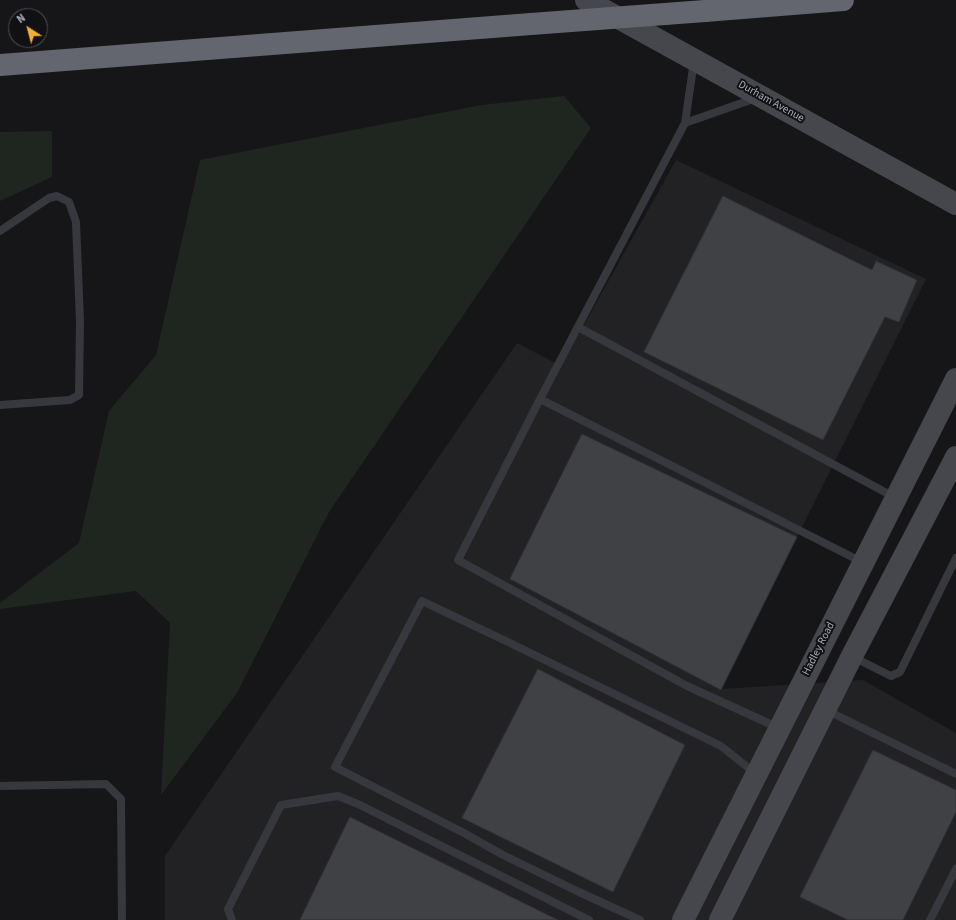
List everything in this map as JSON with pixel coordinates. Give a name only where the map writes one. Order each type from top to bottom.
[{"type":"highway","points":[[0,65],[843,0]]},
{"type":"main road","name":"Durham Avenue","points":[[586,0],[955,206]]},
{"type":"main road","name":"Hadley Road","points":[[683,920],[956,379]]},
{"type":"main road","points":[[720,920],[852,656],[956,456]]},
{"type":"lane","points":[[694,60],[685,123],[540,399],[458,560],[687,686],[779,728]]},
{"type":"lane","points":[[685,123],[760,96]]},
{"type":"lane","points":[[0,231],[49,198],[57,196],[69,202],[76,222],[80,321],[79,395],[70,400],[0,405]]},
{"type":"lane","points":[[578,328],[896,498]]},
{"type":"lane","points":[[540,399],[864,563]]},
{"type":"lane","points":[[852,656],[891,676],[900,672],[956,558]]},
{"type":"lane","points":[[640,920],[510,858],[335,767],[422,601],[722,746],[757,774]]},
{"type":"lane","points":[[825,710],[956,774]]},
{"type":"lane","points":[[0,786],[106,784],[121,799],[122,920]]},
{"type":"lane","points":[[232,920],[228,909],[281,805],[338,796],[589,920]]},
{"type":"lane","points":[[930,920],[956,869]]},
{"type":"shaded area","points":[[564,96],[591,128],[329,512],[237,693],[161,795],[170,623],[136,591],[0,609],[0,603],[79,543],[109,411],[156,355],[200,160],[481,105]]},
{"type":"shaded area","points":[[52,131],[52,177],[0,201],[0,132]]},
{"type":"shaded area","points":[[676,160],[926,279],[721,689],[863,680],[956,733],[956,920],[165,920],[165,856],[517,343],[561,366]]},
{"type":"building","points":[[723,196],[872,270],[876,261],[917,280],[899,322],[885,317],[823,440],[644,352]]},
{"type":"building","points":[[582,434],[797,537],[721,690],[510,579]]},
{"type":"building","points":[[538,669],[685,745],[613,892],[462,818]]},
{"type":"building","points":[[873,750],[956,790],[956,812],[903,920],[848,920],[800,897]]},
{"type":"building","points":[[350,817],[558,920],[300,920]]}]
